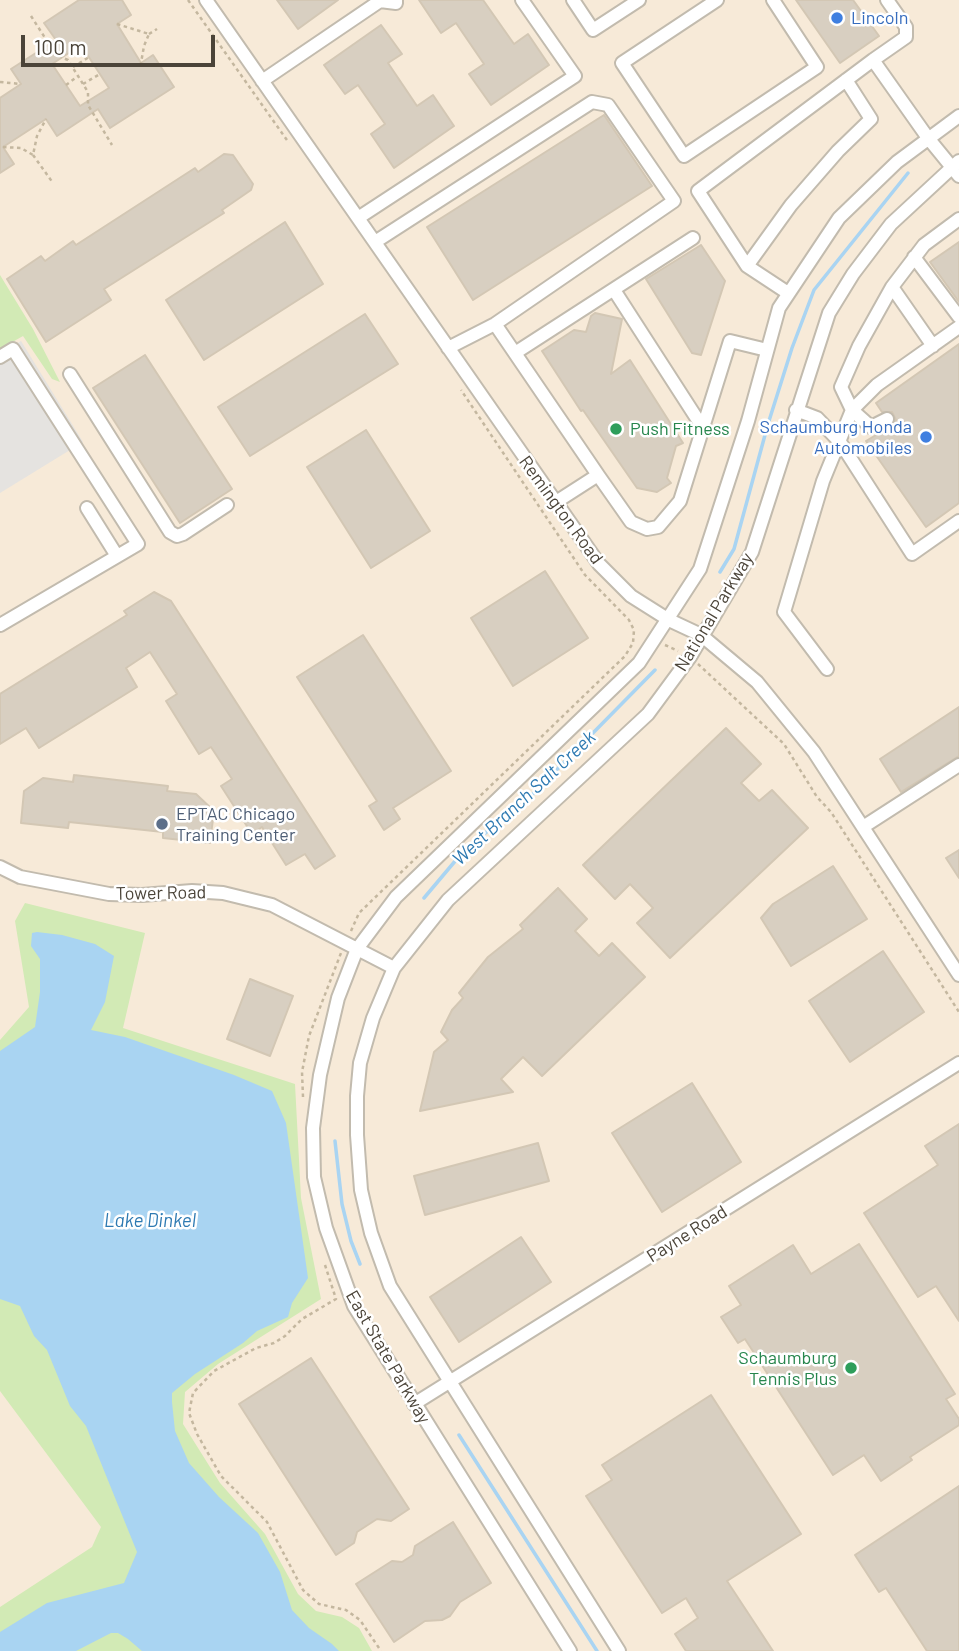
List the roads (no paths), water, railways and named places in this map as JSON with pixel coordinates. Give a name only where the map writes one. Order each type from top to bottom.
[{"type":"street","name":"Remington Road","points":[[206,0],[599,564],[631,596],[669,620],[701,635],[757,682],[814,752],[959,975]]},
{"type":"street","points":[[262,80],[380,0],[396,3],[396,0]]},
{"type":"street","points":[[358,218],[575,76],[522,0]]},
{"type":"street","points":[[573,0],[593,30],[639,0]]},
{"type":"street","points":[[717,0],[622,63],[684,156],[817,67],[773,0]]},
{"type":"street","points":[[788,293],[747,265],[698,191],[906,37],[906,27],[887,0]]},
{"type":"street","points":[[873,60],[928,138],[956,168]]},
{"type":"street","points":[[747,265],[791,205],[838,150],[871,119],[846,80]]},
{"type":"street","points":[[375,242],[592,102],[608,105],[674,201],[495,324],[448,348]]},
{"type":"street","name":"National Parkway","points":[[357,949],[396,897],[639,663],[669,620],[699,569],[748,421],[779,308],[839,218],[897,162],[959,116]]},
{"type":"street","name":"National Parkway","points":[[394,968],[448,900],[648,714],[690,657],[752,552],[829,313],[853,274],[891,224],[956,168]]},
{"type":"street","points":[[887,419],[871,427],[852,410],[841,387],[863,338],[892,287],[923,245],[959,219]]},
{"type":"street","points":[[515,353],[693,238]]},
{"type":"street","points":[[914,257],[959,317]]},
{"type":"street","points":[[892,287],[933,346]]},
{"type":"street","points":[[614,290],[703,428]]},
{"type":"street","points":[[495,324],[631,522],[648,529],[658,527],[680,501],[730,341],[767,350]]},
{"type":"street","points":[[827,669],[784,612],[823,481],[852,410],[877,385],[959,327]]},
{"type":"street","points":[[0,357],[13,349],[138,544],[0,625]]},
{"type":"street","points":[[70,374],[170,532],[177,536],[183,534],[227,505]]},
{"type":"street","points":[[796,411],[817,418],[840,442],[912,554],[959,521]]},
{"type":"street","points":[[556,502],[598,474]]},
{"type":"street","points":[[88,508],[117,556]]},
{"type":"street","points":[[863,827],[959,765]]},
{"type":"street","name":"Tower Road","points":[[0,867],[20,877],[109,894],[142,895],[192,891],[223,893],[272,905],[394,968]]},
{"type":"street","name":"East State Parkway","points":[[357,949],[338,999],[320,1075],[313,1128],[314,1177],[326,1228],[354,1306],[570,1651]]},
{"type":"street","points":[[394,968],[373,1018],[360,1063],[357,1096],[361,1190],[371,1233],[390,1286],[619,1651]]},
{"type":"street","name":"Payne Road","points":[[414,1404],[959,1063]]},
{"type":"water","name":"Lake Dinkel","points":[[32,933],[62,935],[95,944],[114,956],[105,1002],[91,1030],[125,1037],[272,1091],[286,1123],[308,1278],[292,1303],[288,1317],[257,1331],[195,1374],[172,1393],[172,1402],[175,1431],[189,1463],[219,1497],[258,1533],[280,1572],[292,1610],[309,1628],[339,1651],[142,1651],[118,1633],[111,1633],[76,1651],[0,1651],[0,1632],[47,1603],[124,1583],[137,1552],[86,1426],[70,1406],[47,1350],[34,1336],[20,1306],[0,1299],[0,1051],[35,1027],[40,992],[40,959],[31,946]]},
{"type":"waterway","name":"West Branch Salt Creek","points":[[720,572],[734,549],[768,424],[814,290],[908,173]]},
{"type":"waterway","name":"West Branch Salt Creek","points":[[424,898],[467,847],[523,804],[655,670]]},
{"type":"waterway","points":[[335,1141],[342,1204],[360,1264]]},
{"type":"waterway","points":[[459,1435],[597,1651]]},
{"type":"place","name":"Lincoln","points":[[837,18]]},
{"type":"place","name":"Push Fitness","points":[[616,429]]},
{"type":"place","name":"Schaumburg Honda Automobiles","points":[[926,437]]},
{"type":"place","name":"EPTAC Chicago Training Center","points":[[162,824]]},
{"type":"place","name":"Schaumburg Tennis Plus","points":[[851,1368]]}]
